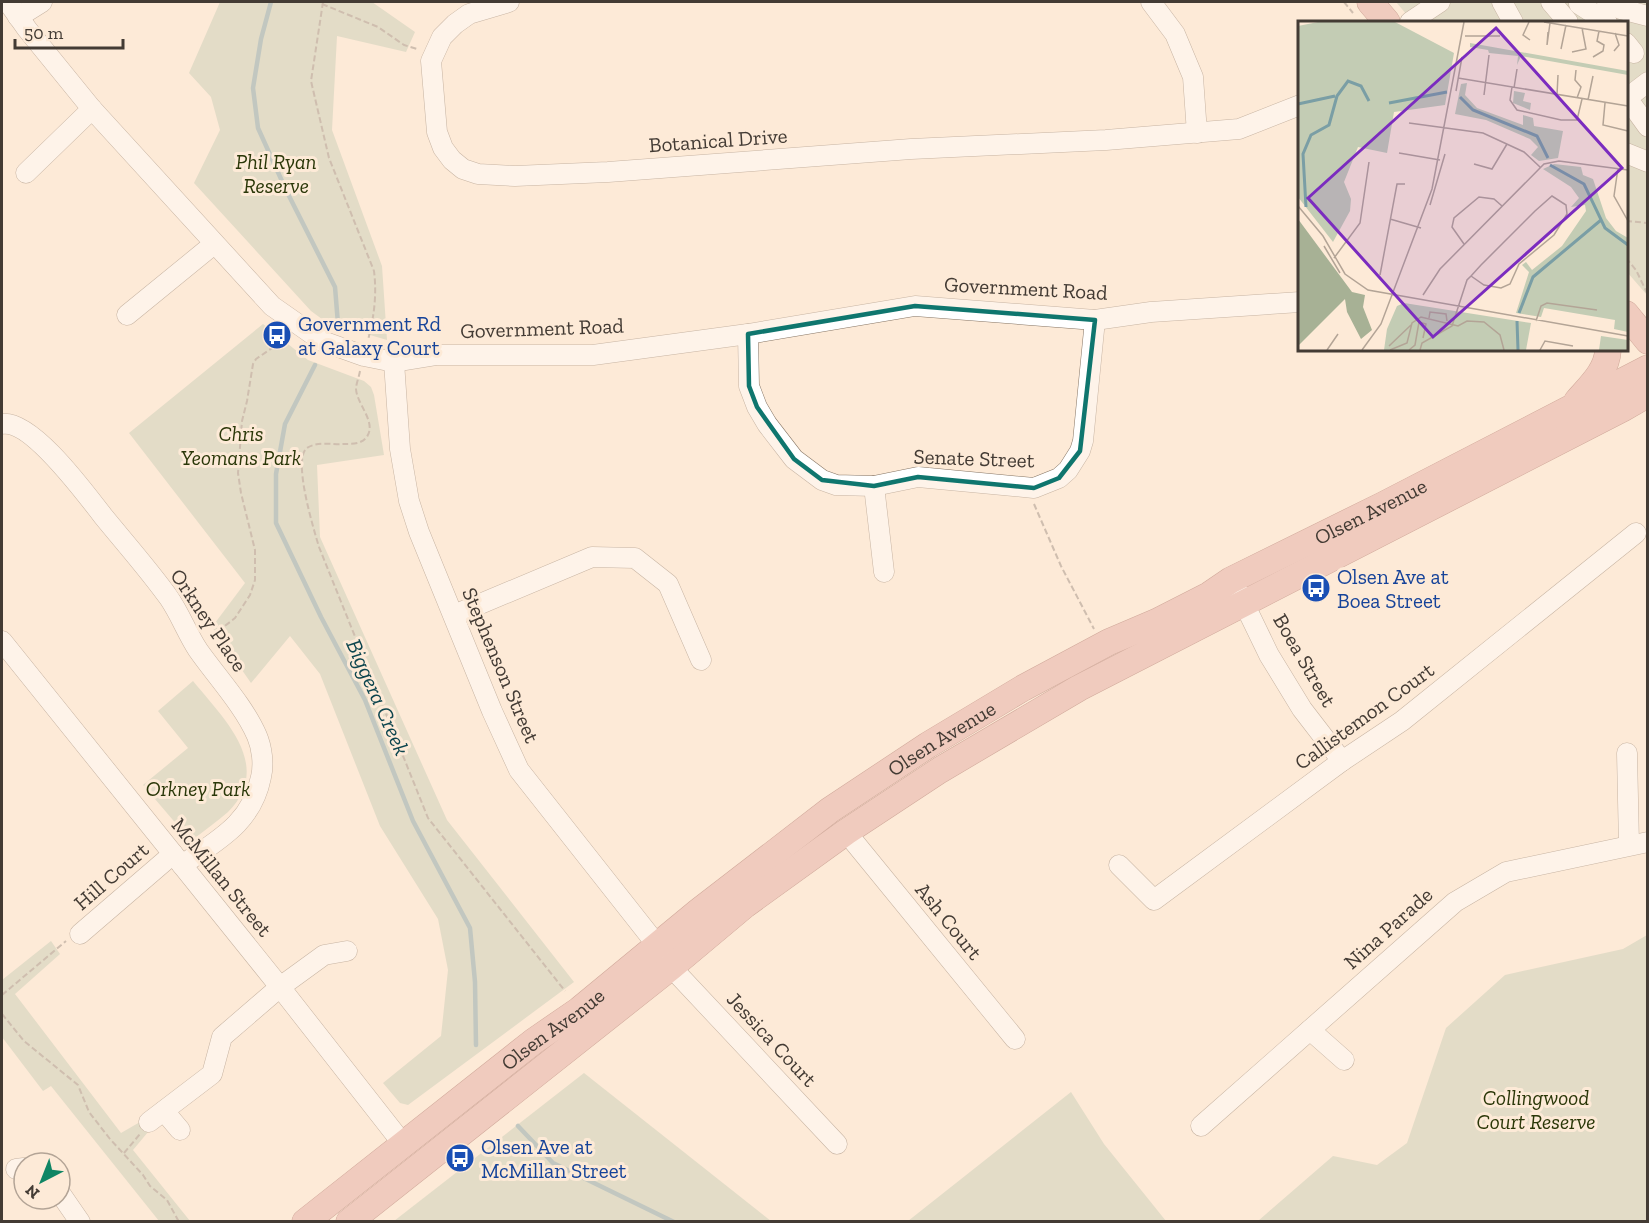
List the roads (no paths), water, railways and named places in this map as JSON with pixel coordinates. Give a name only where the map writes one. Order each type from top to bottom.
[{"type":"main road","points":[[1370,2],[1386,21]]},
{"type":"main road","points":[[1628,302],[1647,316]]},
{"type":"main road","points":[[1628,317],[1647,341]]},
{"type":"main road","points":[[1628,345],[1647,368]]},
{"type":"main road","points":[[1571,409],[1601,372],[1608,351]]},
{"type":"main road","name":"Olsen Avenue","points":[[305,1221],[534,1041],[579,1010],[657,945],[822,816],[928,745],[1109,642],[1167,617],[1209,595],[1231,580],[1571,409],[1647,368]]},
{"type":"main road","name":"Olsen Avenue","points":[[349,1221],[671,967],[745,905],[846,832],[940,770],[1079,688],[1622,409],[1647,394]]},
{"type":"main road","points":[[1622,409],[1647,413]]},
{"type":"street","points":[[13,9],[42,2]]},
{"type":"street","name":"Botanical Drive","points":[[509,2],[469,14],[462,19],[442,37],[431,61],[437,132],[443,147],[452,160],[463,169],[478,174],[515,176],[608,172],[911,149],[1106,140],[1239,129],[1298,105]]},
{"type":"street","points":[[1150,2],[1175,34],[1193,77],[1197,132]]},
{"type":"street","points":[[1412,21],[1440,2]]},
{"type":"street","points":[[1502,2],[1510,21]]},
{"type":"street","points":[[1607,2],[1621,9],[1647,16]]},
{"type":"street","points":[[1560,14],[1580,3],[1606,21]]},
{"type":"street","name":"Government Road","points":[[13,9],[92,109],[272,306],[322,341],[364,357],[394,362],[437,355],[593,355],[748,334],[915,306],[1095,320],[1151,312],[1298,302]]},
{"type":"street","points":[[1628,96],[1647,82]]},
{"type":"street","points":[[1628,101],[1647,127]]},
{"type":"street","points":[[26,173],[92,109]]},
{"type":"street","points":[[1628,154],[1647,162]]},
{"type":"street","points":[[127,315],[214,244]]},
{"type":"street","name":"Senate Street","points":[[748,334],[749,386],[757,407],[794,459],[822,480],[836,485],[874,486],[918,477],[1034,488],[1059,478],[1068,470],[1080,451],[1083,441],[1095,320]]},
{"type":"street","name":"Stephenson Street","points":[[394,362],[400,449],[409,501],[418,532],[492,711],[519,770],[657,945],[671,967]]},
{"type":"street","name":"Orkney Place","points":[[2,424],[9,423],[26,430],[66,471],[169,599],[196,647],[248,719],[258,737],[262,755],[262,775],[247,814],[225,836],[177,860]]},
{"type":"street","points":[[874,486],[884,572]]},
{"type":"street","name":"Callistemon Court","points":[[1119,865],[1154,900],[1342,761],[1402,721],[1635,533]]},
{"type":"street","points":[[454,615],[592,557],[634,558],[668,584],[701,660]]},
{"type":"street","name":"Boea Street","points":[[1231,580],[1245,603],[1269,655],[1302,709],[1342,761]]},
{"type":"street","name":"McMillan Street","points":[[2,641],[403,1144]]},
{"type":"street","points":[[1627,753],[1638,843]]},
{"type":"street","name":"Ash Court","points":[[846,832],[1015,1039]]},
{"type":"street","name":"Nina Parade","points":[[1201,1126],[1455,902],[1506,872],[1638,843]]},
{"type":"street","name":"Hill Court","points":[[80,934],[177,860]]},
{"type":"street","points":[[180,1130],[157,1117],[212,1074],[222,1037],[280,987],[324,955],[347,951]]},
{"type":"street","name":"Jessica Court","points":[[671,967],[837,1144]]},
{"type":"street","points":[[1310,1030],[1344,1060]]},
{"type":"waterway","name":"Biggera Creek","points":[[271,2],[261,39],[253,88],[258,128],[286,190],[335,287],[338,324]]},
{"type":"waterway","name":"Biggera Creek","points":[[315,365],[285,424],[276,474],[276,523],[321,617],[365,700],[413,821],[470,928],[475,982],[476,1045]]},
{"type":"waterway","name":"Biggera Creek","points":[[518,1126],[553,1163],[674,1222]]},
{"type":"place","name":"Government Rd at Galaxy Court","points":[[277,335]]},
{"type":"place","name":"Olsen Ave at Boea Street","points":[[1316,588]]},
{"type":"place","name":"Olsen Ave at McMillan Street","points":[[460,1158]]},
{"type":"park label","name":"Phil Ryan Reserve","points":[[276,173]]},
{"type":"park label","name":"Chris Yeomans Park","points":[[241,445]]},
{"type":"park label","name":"Orkney Park","points":[[198,788]]},
{"type":"park label","name":"Collingwood Court Reserve","points":[[1536,1109]]}]
